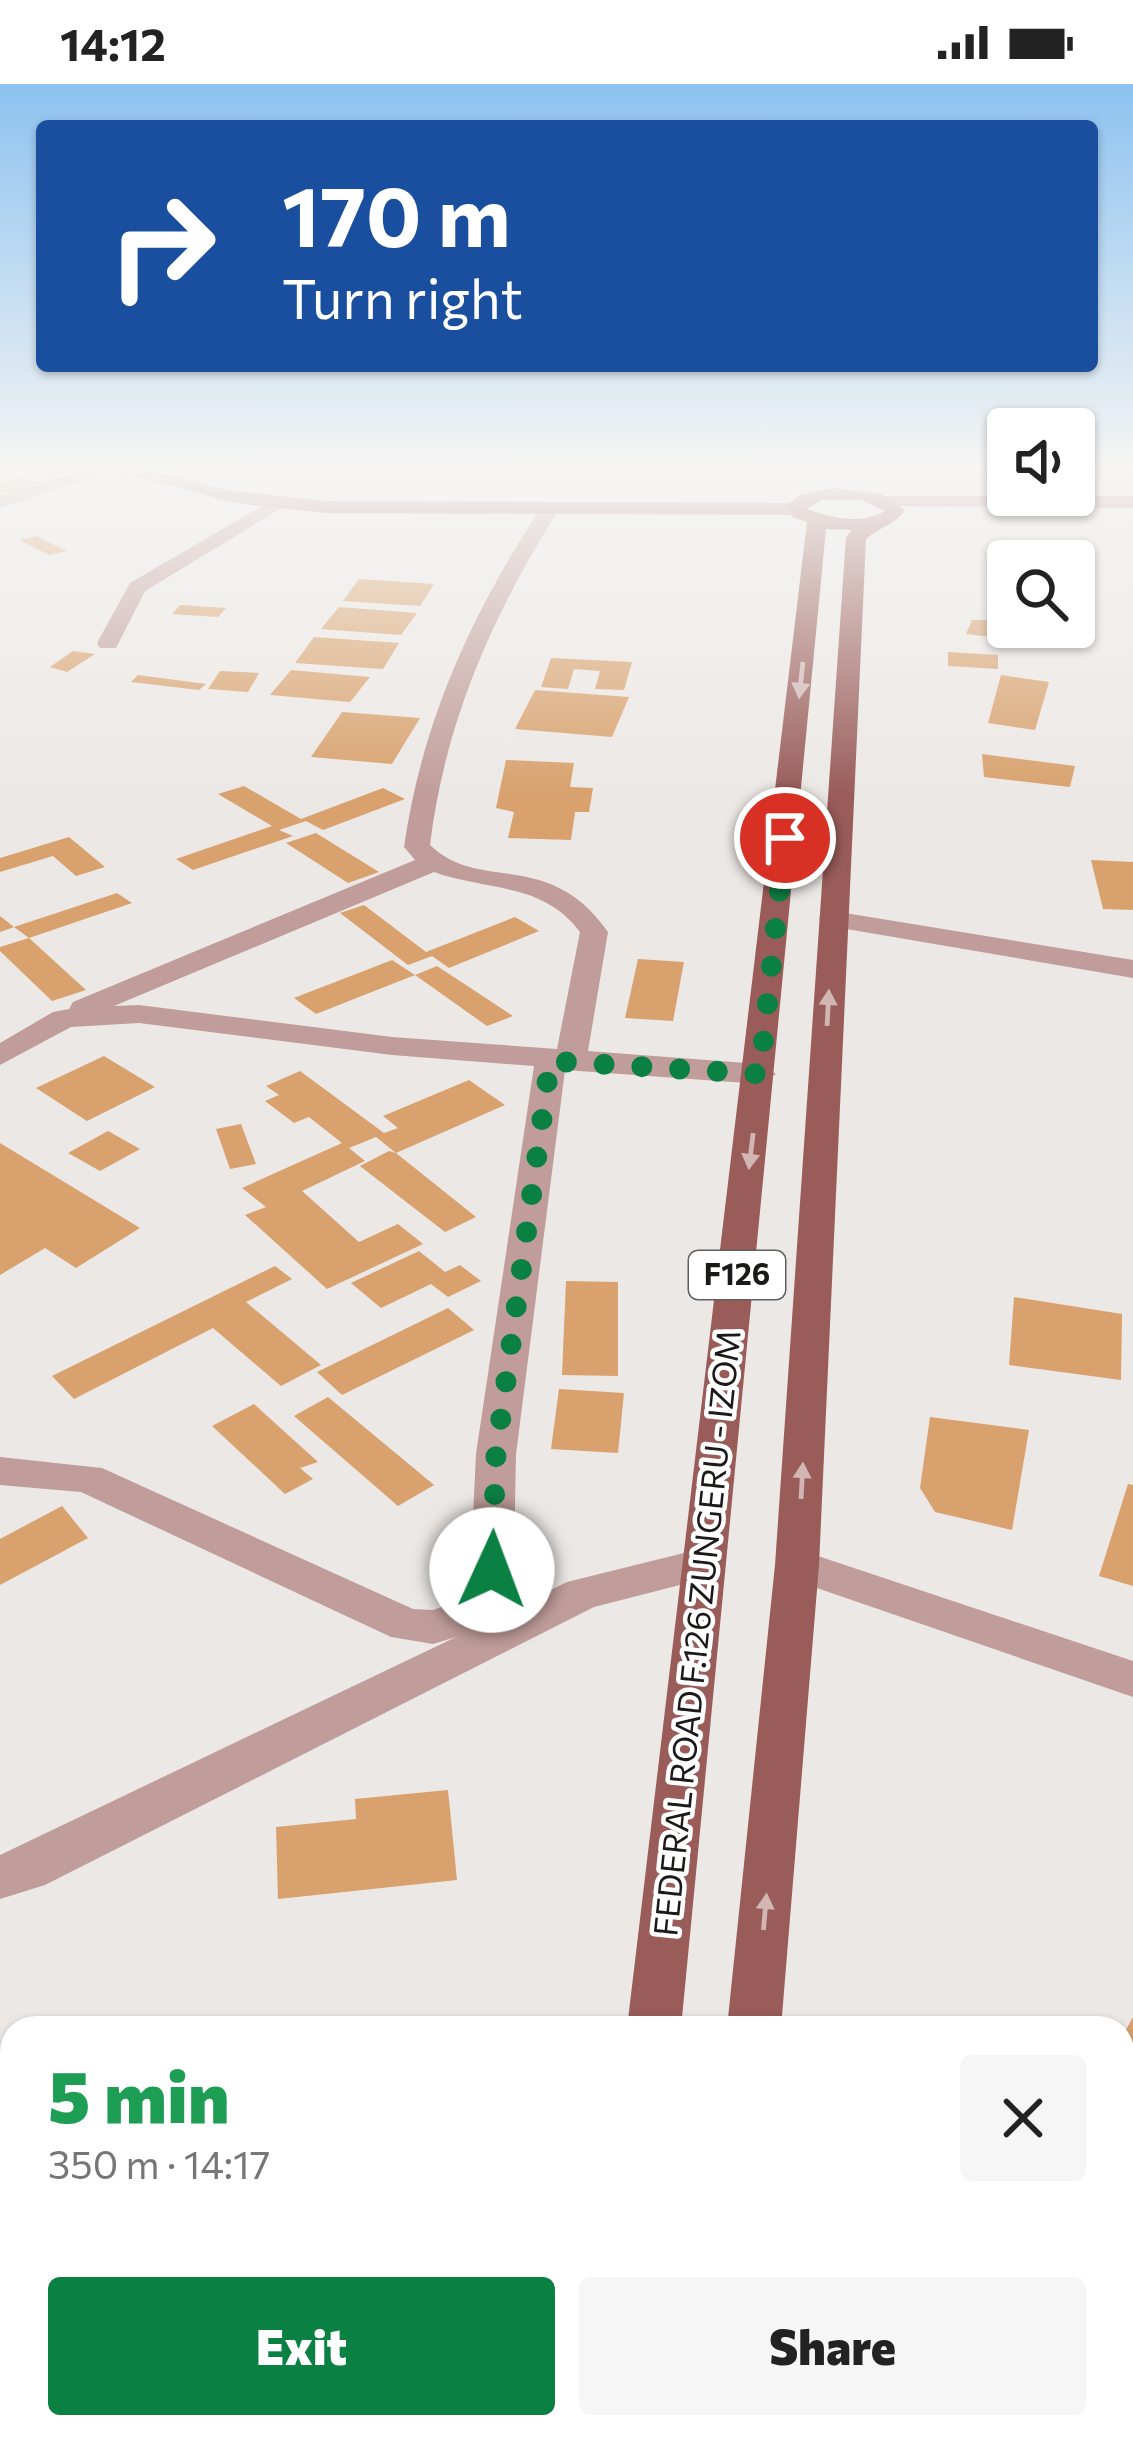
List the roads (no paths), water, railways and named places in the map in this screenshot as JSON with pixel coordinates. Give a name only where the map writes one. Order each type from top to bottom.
[{"type":"main road","name":"FEDERAL ROAD F.126 ZUNGERU - IZOM","points":[[655,2016],[795,743],[806,575]]},
{"type":"main road","name":"F126","points":[[755,2016],[797,1565],[854,575]]},
{"type":"main road","points":[[795,743],[844,745]]},
{"type":"street","points":[[108,643],[137,587],[158,575]]},
{"type":"street","points":[[490,1624],[496,1454],[560,1061],[594,932],[586,917],[567,901],[524,881],[434,862],[417,847],[439,725],[510,575]]},
{"type":"street","points":[[0,1056],[64,1018],[434,862]]},
{"type":"street","points":[[833,919],[1133,969]]},
{"type":"street","points":[[64,1018],[139,1014],[560,1061],[760,1074]]},
{"type":"street","points":[[0,1471],[64,1472],[88,1478],[407,1625],[490,1624]]},
{"type":"street","points":[[0,1877],[27,1870],[490,1624],[582,1594],[704,1564]]},
{"type":"street","points":[[797,1565],[1133,1679]]}]
